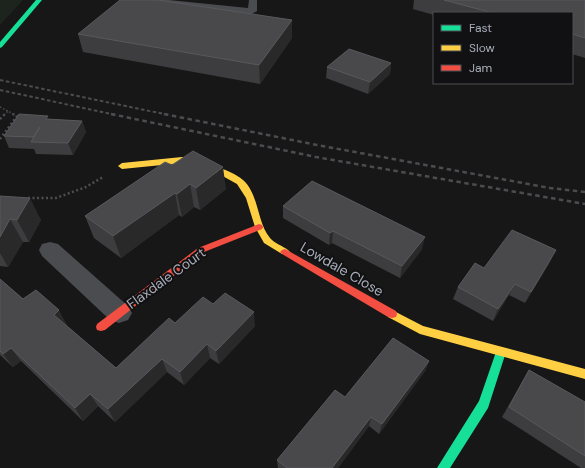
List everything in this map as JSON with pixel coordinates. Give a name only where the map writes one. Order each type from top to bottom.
[{"type":"street","points":[[0,46],[39,0]]},
{"type":"street","name":"Lowdale Close","points":[[122,166],[182,160],[222,172],[240,182],[250,198],[259,227],[267,241],[420,330],[585,374]]},
{"type":"street","name":"Flaxdale Court","points":[[50,250],[110,320],[201,250],[259,227]]},
{"type":"street","points":[[443,468],[484,404],[501,352]]},
{"type":"lane","points":[[142,0],[252,11],[253,0]]},
{"type":"path","points":[[0,107],[17,116],[0,139]]},
{"type":"path","points":[[0,119],[8,111]]},
{"type":"path","points":[[21,199],[56,198],[86,187],[122,166]]},
{"type":"shaded area","points":[[0,0],[23,0],[0,25]]},
{"type":"building","points":[[120,0],[158,0],[292,20],[259,65],[78,34]]},
{"type":"building","points":[[444,0],[585,0],[585,38],[573,34],[573,12],[489,12]]},
{"type":"building","points":[[349,49],[391,63],[370,82],[327,67]]},
{"type":"building","points":[[19,114],[48,116],[46,119],[82,121],[68,143],[31,142],[40,127],[33,137],[4,136]]},
{"type":"building","points":[[193,151],[223,167],[196,188],[190,184],[177,194],[175,193],[113,236],[85,216],[165,162],[172,165]]},
{"type":"building","points":[[312,181],[425,237],[402,266],[333,231],[330,233],[283,206]]},
{"type":"building","points":[[0,196],[30,198],[17,220],[10,219],[0,237]]},
{"type":"building","points":[[512,230],[556,250],[531,292],[515,284],[498,309],[458,287],[475,263],[484,268]]},
{"type":"building","points":[[0,279],[23,299],[36,290],[59,310],[54,315],[116,368],[169,318],[175,323],[203,297],[213,304],[225,293],[254,312],[216,351],[207,344],[180,372],[162,359],[108,409],[90,394],[75,408],[11,348],[3,354],[0,351]]},
{"type":"building","points":[[393,338],[429,361],[382,424],[371,417],[332,468],[287,468],[277,460],[335,390],[345,397]]},
{"type":"building","points":[[529,370],[585,402],[585,456],[509,407]]},
{"type":"railway","points":[[0,80],[169,115]]},
{"type":"railway","points":[[0,90],[116,115]]},
{"type":"railway","points":[[111,114],[316,157],[585,204]]},
{"type":"railway","points":[[164,114],[317,145],[550,188],[585,192]]},
{"type":"traffic: fast","points":[[0,46],[39,0]]},
{"type":"traffic: fast","points":[[443,468],[484,404],[501,352]]},
{"type":"traffic: slow","points":[[122,166],[182,160],[222,172],[240,182],[250,198],[259,227],[267,241],[285,252]]},
{"type":"traffic: slow","points":[[392,314],[420,330],[585,374]]},
{"type":"traffic: jam","points":[[101,327],[201,250],[259,227]]},
{"type":"traffic: jam","points":[[285,252],[392,314]]}]
